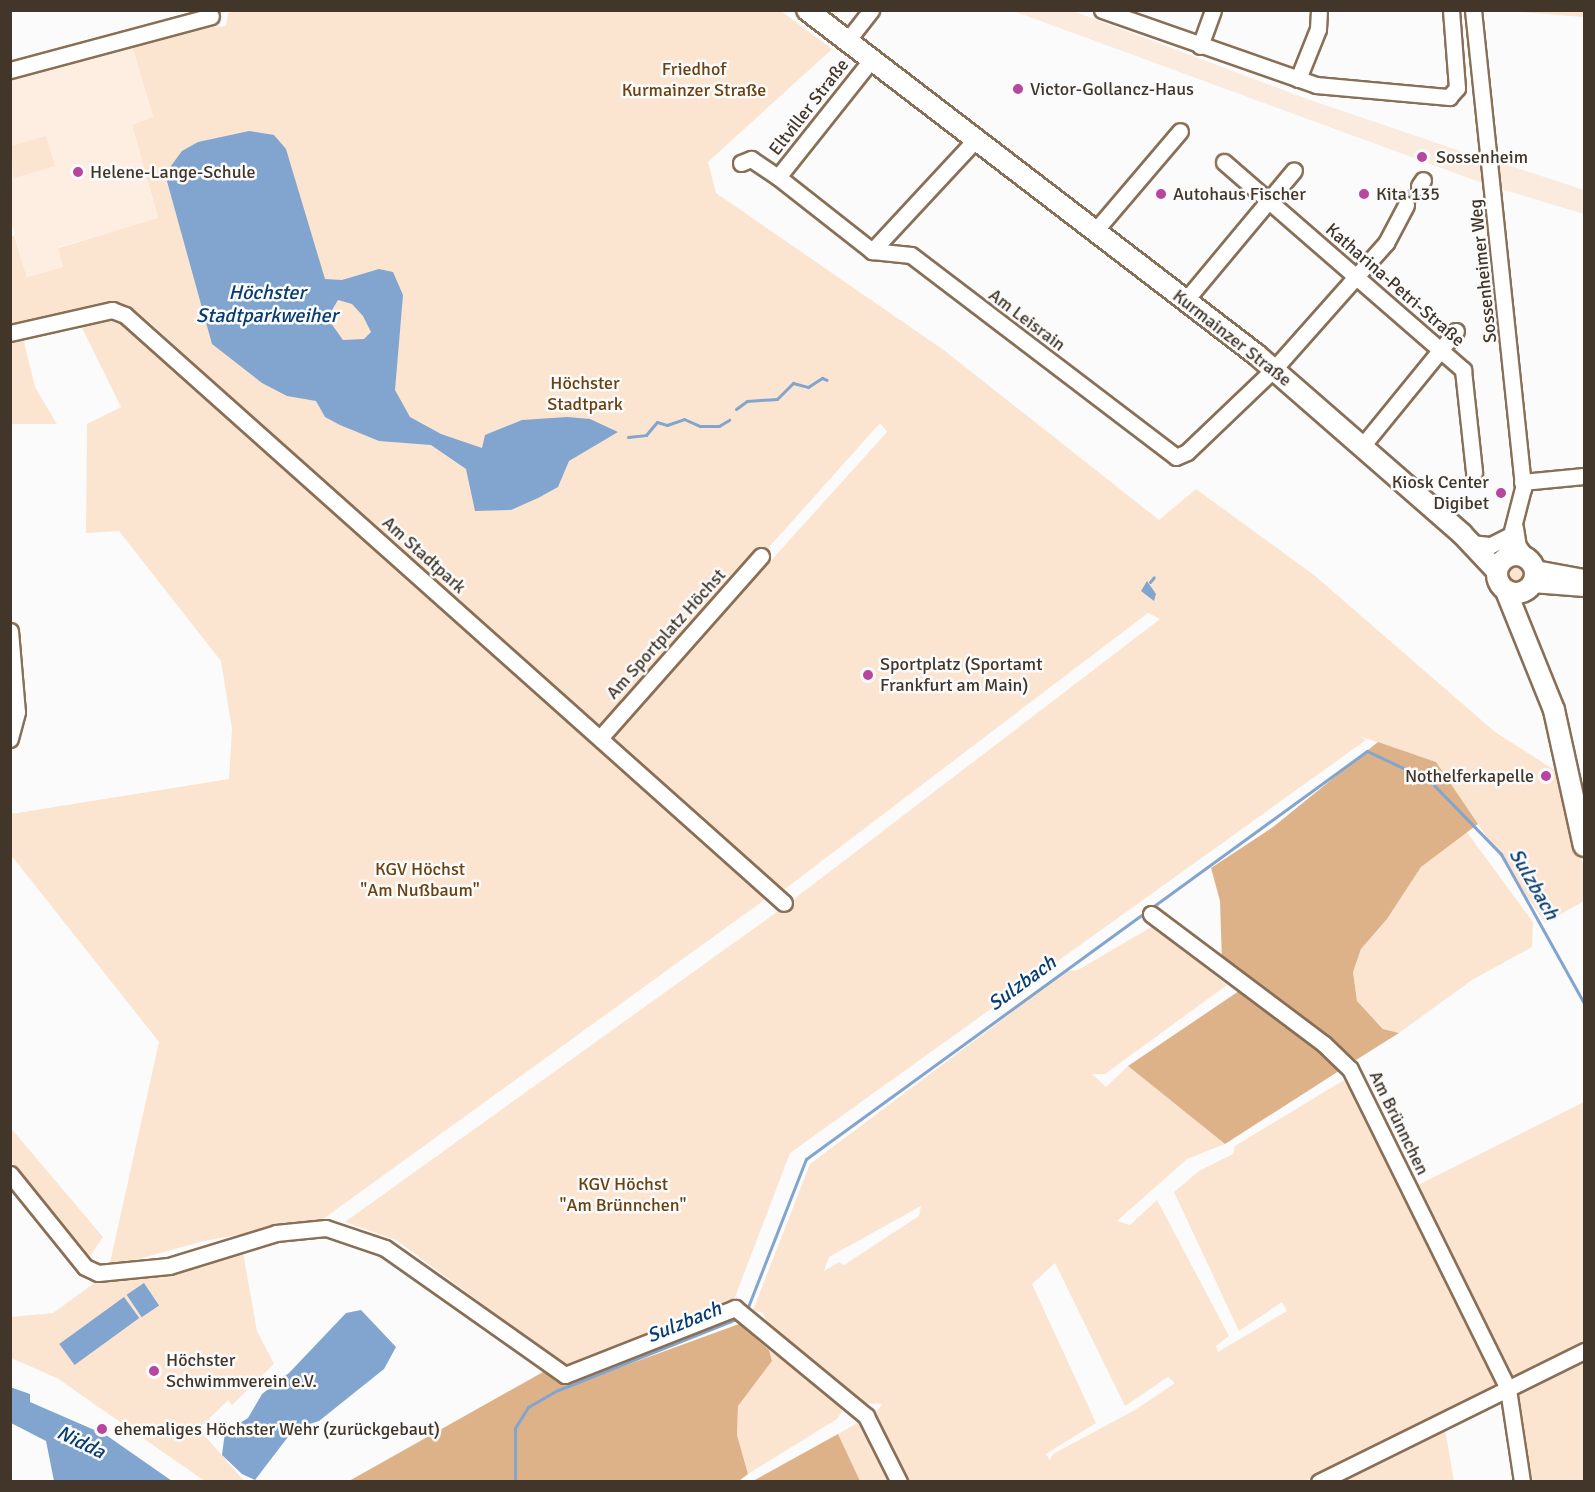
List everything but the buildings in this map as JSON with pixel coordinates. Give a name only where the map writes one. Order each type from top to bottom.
[{"type":"main road","name":"Kurmainzer Straße","points":[[807,10],[1274,369],[1363,445],[1474,546],[1479,557],[1501,563],[1497,580],[1525,579]]},
{"type":"main road","points":[[1501,563],[1516,555],[1525,579],[1517,616],[1554,710],[1584,846]]},
{"type":"street","points":[[847,41],[871,10]]},
{"type":"street","points":[[1200,46],[1213,10]]},
{"type":"street","points":[[1298,79],[1317,29],[1319,10]]},
{"type":"street","points":[[1102,11],[1316,85],[1449,97],[1457,88],[1451,10]]},
{"type":"street","name":"Sossenheimer Weg","points":[[1473,10],[1522,482],[1512,532],[1501,563]]},
{"type":"street","points":[[10,70],[211,16]]},
{"type":"street","points":[[1452,27],[1476,30]]},
{"type":"street","name":"Eltviller Straße","points":[[778,177],[871,60]]},
{"type":"street","points":[[1095,231],[1180,131]]},
{"type":"street","points":[[741,163],[751,159],[778,177],[872,251],[975,140]]},
{"type":"street","name":"Katharina-Petri-Straße","points":[[1224,162],[1464,370],[1474,472]]},
{"type":"street","points":[[1185,301],[1294,170]]},
{"type":"street","points":[[1274,369],[1386,243],[1406,205]]},
{"type":"street","name":"Am Leisrain","points":[[872,251],[910,255],[1176,457],[1187,453],[1274,369]]},
{"type":"street","name":"Am Stadtpark","points":[[10,333],[112,310],[125,315],[784,903]]},
{"type":"street","points":[[1363,445],[1456,331]]},
{"type":"street","points":[[1522,482],[1584,476]]},
{"type":"street","points":[[1474,546],[1491,545],[1512,532],[1518,546],[1525,579]]},
{"type":"street","name":"Am Sportplatz Höchst","points":[[600,738],[761,556]]},
{"type":"street","points":[[1525,579],[1584,577]]},
{"type":"street","points":[[1525,579],[1584,588]]},
{"type":"street","points":[[10,631],[17,712],[10,739]]},
{"type":"street","name":"Am Brünnchen","points":[[1151,914],[1324,1044],[1350,1069],[1508,1389],[1522,1482]]},
{"type":"street","points":[[10,1174],[85,1267],[98,1273],[169,1266],[276,1233],[326,1228],[385,1248],[565,1375],[732,1308],[866,1416],[899,1482]]},
{"type":"street","points":[[1319,1482],[1584,1351]]},
{"type":"shaded area","points":[[1013,11],[1073,11],[1313,101],[1481,158],[1485,184]]},
{"type":"shaded area","name":"Helene-Lange-Schule","points":[[132,46],[153,118],[132,125],[158,219],[58,247],[63,267],[27,277],[11,222],[10,79]]},
{"type":"shaded area","points":[[1499,162],[1584,190],[1584,214],[1501,189]]},
{"type":"shaded area","points":[[1378,742],[1436,762],[1478,824],[1421,867],[1387,919],[1361,949],[1353,972],[1357,1001],[1383,1029],[1399,1033],[1356,1060],[1222,962],[1220,901],[1211,868],[1273,827]]},
{"type":"shaded area","points":[[1239,991],[1342,1069],[1225,1144],[1128,1066]]},
{"type":"shaded area","points":[[739,1324],[769,1350],[772,1361],[738,1406],[737,1435],[748,1474],[739,1481],[349,1481],[543,1372],[569,1386]]},
{"type":"shaded area","points":[[838,1434],[860,1481],[753,1481]]},
{"type":"green space","points":[[238,11],[781,11],[832,49],[708,162],[716,193],[945,351],[1159,520],[1196,489],[1314,575],[1495,732],[1559,773],[1568,825],[1584,866],[1584,901],[1545,923],[1436,762],[1359,736],[1366,740],[790,1153],[732,1305],[566,1366],[396,1240],[345,1222],[781,909],[1160,619],[1148,613],[781,892],[611,738],[887,432],[880,423],[603,733],[147,320],[120,304],[11,329],[11,237],[14,235],[27,277],[63,267],[58,248],[158,218],[132,125],[153,117],[132,46],[173,30],[226,26],[228,13]]},
{"type":"green space","points":[[1507,11],[1584,11],[1584,17]]},
{"type":"green space","points":[[46,136],[55,166],[14,178],[11,146]]},
{"type":"green space","name":"KGV Höchst \"Am Nußbaum\"","points":[[109,317],[124,319],[767,898],[323,1219],[204,1241],[109,1267],[159,1042],[11,855],[11,814],[229,779],[232,729],[221,661],[119,531],[86,533],[87,424],[121,407],[81,326]]},
{"type":"green space","points":[[23,338],[35,387],[57,424],[11,424],[11,340]]},
{"type":"green space","points":[[1515,565],[1522,568],[1525,575],[1522,582],[1515,585],[1508,582],[1505,575],[1508,568]]},
{"type":"green space","points":[[1466,831],[1533,922],[1532,947],[1472,980],[1399,1033],[1384,1029],[1357,1001],[1353,972],[1361,949],[1387,919],[1421,867]]},
{"type":"green space","points":[[1153,926],[1227,985],[1105,1074],[1092,1074],[1106,1087],[1128,1066],[1225,1144],[1187,1159],[1117,1221],[1130,1225],[1157,1200],[1229,1336],[1216,1346],[1218,1352],[1287,1311],[1282,1302],[1239,1331],[1174,1192],[1199,1171],[1233,1154],[1235,1146],[1349,1077],[1496,1377],[1493,1392],[1305,1481],[903,1481],[873,1417],[882,1404],[864,1403],[769,1327],[763,1313],[753,1310],[810,1164],[1067,971],[1078,970]],"holes":[[[921,1206],[919,1216],[844,1265],[839,1262],[824,1271],[829,1257]],[[1055,1263],[1125,1406],[1168,1377],[1175,1383],[1135,1410],[1053,1454],[1050,1460],[1046,1454],[1096,1423],[1032,1284]]]},
{"type":"green space","points":[[1584,1102],[1584,1481],[1528,1481],[1515,1393],[1414,1187]]},
{"type":"green space","points":[[10,1127],[103,1237],[90,1256],[11,1161]]},
{"type":"green space","name":"Höchster Schwimmverein e.V.","points":[[242,1247],[257,1331],[274,1364],[232,1405],[228,1400],[199,1429],[244,1481],[206,1482],[57,1378],[11,1358],[11,1317],[53,1313],[104,1276]]},
{"type":"green space","points":[[769,1350],[846,1405],[837,1419],[748,1474],[737,1435],[738,1406],[772,1361]]},
{"type":"green space","points":[[861,1421],[893,1481],[860,1481],[838,1434]]},
{"type":"green space","points":[[1445,1429],[1454,1481],[1335,1482],[1337,1480]]},
{"type":"water","name":"Höchster Stadtparkweiher","points":[[249,131],[274,135],[286,149],[325,279],[342,280],[379,269],[393,272],[403,295],[395,390],[410,417],[441,434],[482,448],[485,435],[522,420],[567,417],[590,419],[618,432],[569,461],[558,487],[511,510],[475,511],[466,469],[431,445],[379,441],[325,417],[316,401],[287,396],[262,383],[212,344],[165,174],[182,151],[198,142]],"holes":[[[338,300],[352,304],[363,316],[371,332],[364,339],[343,340],[333,326],[329,315]]]},
{"type":"water","points":[[1147,581],[1156,594],[1154,601],[1141,591]]},
{"type":"water","points":[[144,1283],[159,1305],[142,1317],[127,1295]]},
{"type":"water","points":[[124,1297],[139,1318],[75,1365],[59,1344]]},
{"type":"water","points":[[361,1310],[396,1347],[384,1369],[319,1421],[294,1429],[255,1480],[242,1474],[222,1455],[225,1432],[248,1418],[262,1394],[289,1373],[346,1313]]},
{"type":"water","name":"Nidda","points":[[10,1387],[30,1394],[30,1402],[106,1435],[172,1481],[54,1481],[46,1441],[11,1423]]},
{"type":"waterway","points":[[736,409],[747,401],[777,399],[793,383],[808,387],[822,378],[827,380]]},
{"type":"waterway","points":[[628,437],[646,435],[657,422],[667,425],[684,419],[700,426],[719,426],[729,420]]},
{"type":"waterway","points":[[1150,582],[1154,577]]},
{"type":"waterway","name":"Sulzbach","points":[[746,1312],[806,1159],[1367,751],[1429,780],[1501,854],[1584,1003]]},
{"type":"waterway","name":"Sulzbach","points":[[515,1482],[515,1428],[528,1407],[558,1390],[739,1318]]},
{"type":"tunnel","points":[[1406,205],[1419,186]]},
{"type":"place","name":"Victor-Gollancz-Haus","points":[[1018,89]]},
{"type":"place","name":"Sossenheim","points":[[1422,157]]},
{"type":"place","name":"Helene-Lange-Schule","points":[[78,172]]},
{"type":"place","name":"Autohaus Fischer","points":[[1161,194]]},
{"type":"place","name":"Kita 135","points":[[1364,194]]},
{"type":"place","name":"Kiosk Center Digibet","points":[[1501,493]]},
{"type":"place","name":"Sportplatz (Sportamt Frankfurt am Main)","points":[[868,675]]},
{"type":"place","name":"Nothelferkapelle","points":[[1546,776]]},
{"type":"place","name":"Höchster Schwimmverein e.V.","points":[[154,1371]]},
{"type":"place","name":"ehemaliges Höchster Wehr (zurückgebaut)","points":[[102,1429]]},
{"type":"park label","name":"Friedhof Kurmainzer Straße","points":[[694,80]]},
{"type":"park label","name":"Höchster Stadtpark","points":[[585,394]]},
{"type":"park label","name":"KGV Höchst \"Am Brünnchen\"","points":[[623,1195]]}]
